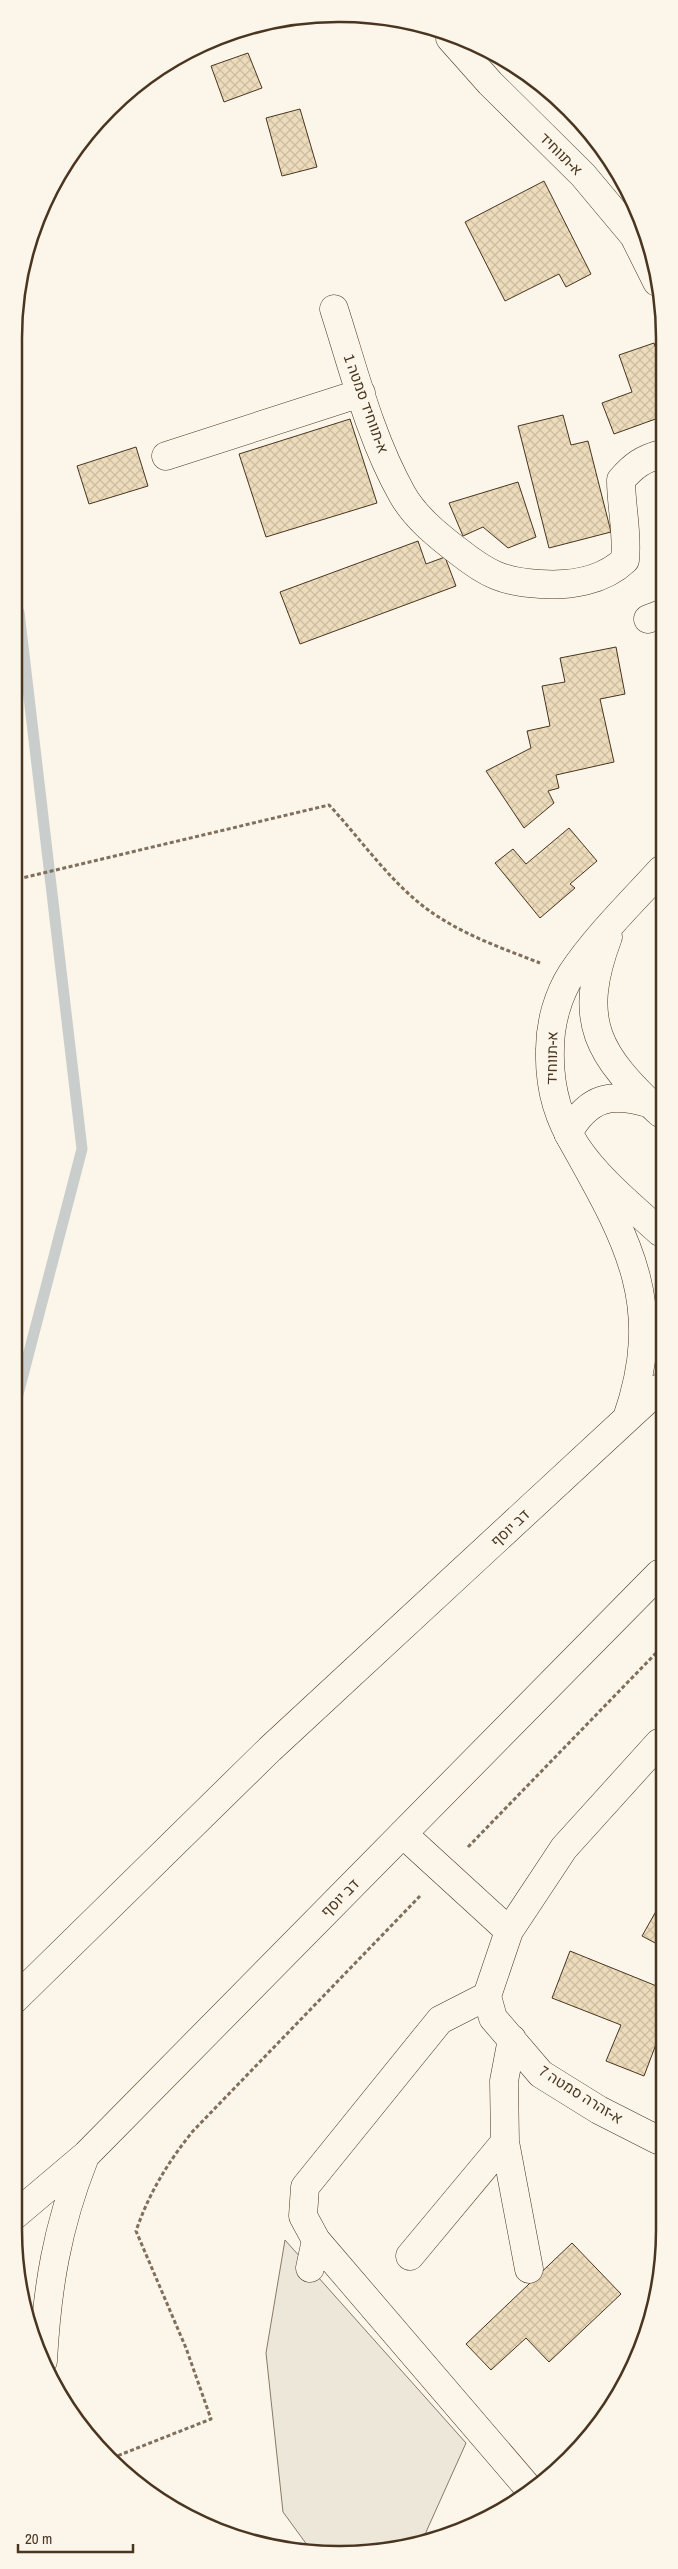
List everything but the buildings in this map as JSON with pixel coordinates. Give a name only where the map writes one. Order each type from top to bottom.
[{"type":"street","name":"א-תווחיד","points":[[457,46],[490,83],[583,175],[634,236],[645,259]]},
{"type":"street","name":"א-תווחיד סמטה 1","points":[[334,308],[373,432],[403,495],[433,532],[481,570],[513,583],[557,586],[592,579],[612,572],[625,560],[627,547],[621,506],[621,480],[644,458],[656,455]]},
{"type":"street","points":[[166,456],[361,392]]},
{"type":"street","name":"א-תווחיד","points":[[656,875],[571,975],[554,1014],[550,1055],[553,1097],[568,1133],[590,1167],[656,1228]]},
{"type":"street","name":"א-תווחיד","points":[[614,922],[595,982],[593,1006],[595,1025],[604,1051],[612,1064],[656,1108]]},
{"type":"street","points":[[627,1420],[643,1356],[645,1323],[641,1292],[630,1258],[612,1214],[568,1133],[587,1108],[604,1099],[627,1098],[656,1108]]},
{"type":"street","name":"דב יוסף","points":[[22,1992],[270,1749],[656,1392]]},
{"type":"street","name":"דב יוסף","points":[[22,2209],[86,2155],[656,1577]]},
{"type":"street","points":[[526,2485],[316,2240],[303,2216],[305,2187],[440,2020],[487,1996],[508,1931],[564,1848],[656,1746]]},
{"type":"street","points":[[403,1834],[508,1931]]},
{"type":"street","name":"א-זהרה סמטה 7","points":[[487,1996],[493,2018],[541,2074],[599,2110],[656,2139]]},
{"type":"street","points":[[512,2039],[504,2081],[505,2142],[529,2269]]},
{"type":"street","points":[[410,2256],[505,2142]]},
{"type":"street","points":[[43,2342],[54,2252],[67,2204],[86,2155]]},
{"type":"street","points":[[310,2268],[316,2240]]},
{"type":"path","points":[[22,878],[328,805],[354,832],[391,877],[424,906],[473,937],[571,975]]},
{"type":"path","points":[[117,2456],[211,2419],[186,2348],[136,2231],[145,2204],[174,2154],[193,2131],[656,1653]]},
{"type":"shaded area","points":[[285,2240],[466,2443],[425,2535],[360,2546],[307,2545],[283,2512],[266,2353]]},
{"type":"waterway","points":[[22,638],[82,1149],[22,1379]]}]
